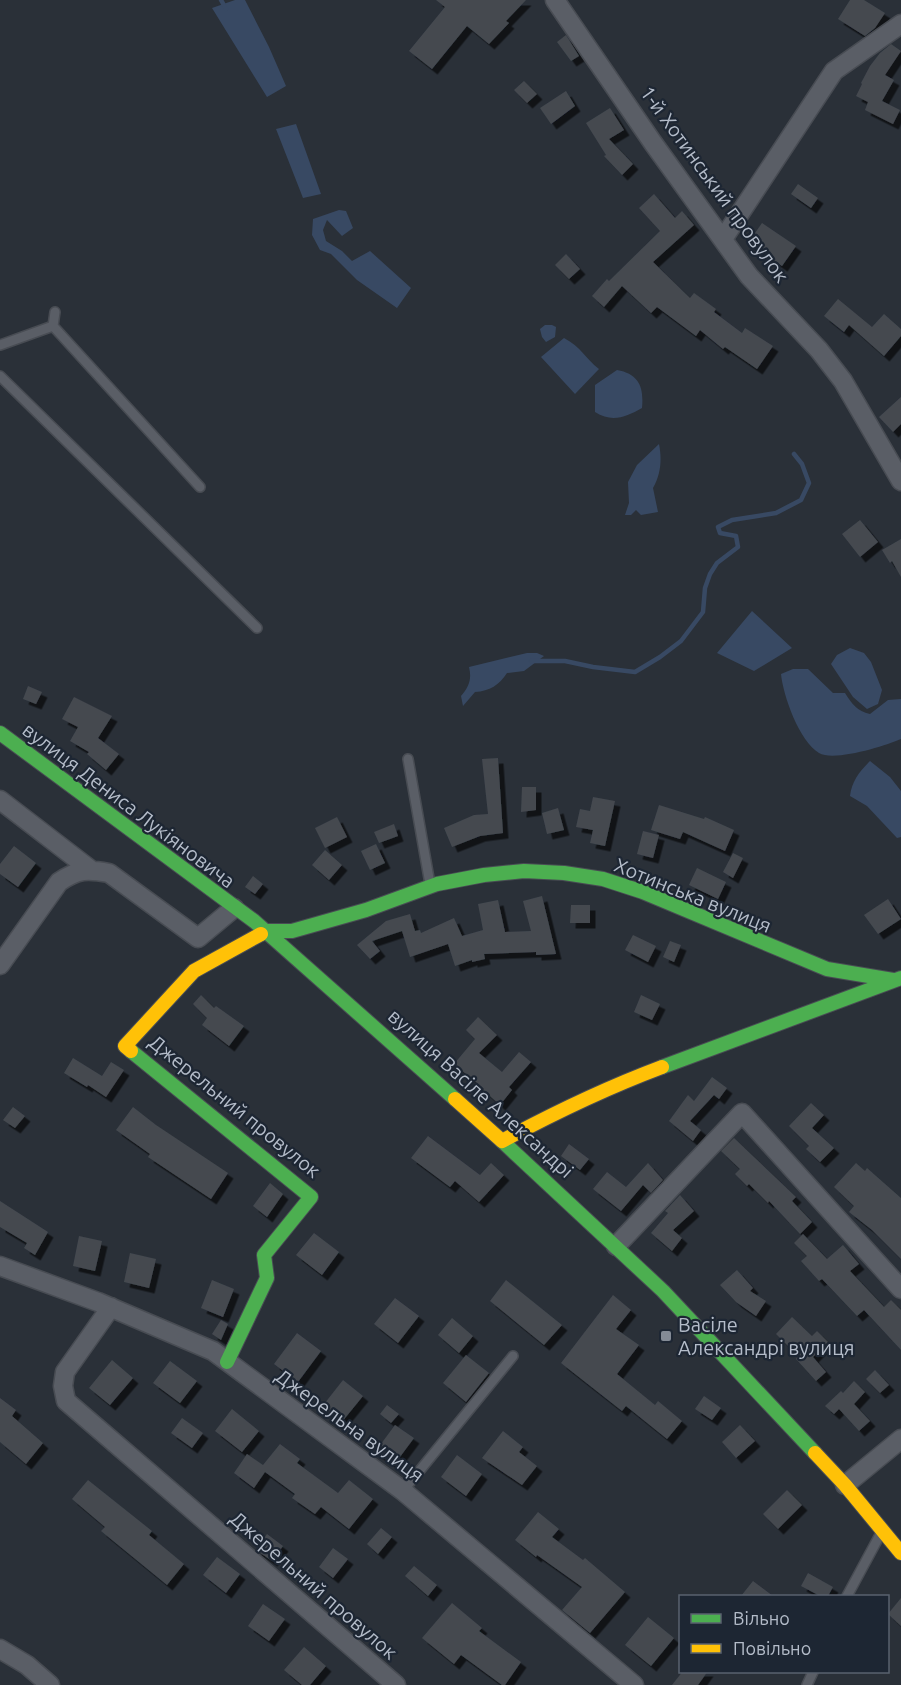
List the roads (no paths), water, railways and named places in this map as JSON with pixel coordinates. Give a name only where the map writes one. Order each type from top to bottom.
[{"type":"main road","name":"вулиця Дениса Лукіяновича","points":[[0,733],[234,908]]},
{"type":"main road","name":"Хотинська вулиця","points":[[266,931],[292,931],[366,910],[430,886],[484,875],[524,871],[564,873],[603,879],[643,892],[827,969],[897,979]]},
{"type":"main road","name":"вулиця Васіле Александрі","points":[[234,908],[266,931],[502,1141],[663,1291],[845,1485],[901,1553]]},
{"type":"main road","name":"Джерельний провулок","points":[[227,1362],[267,1278],[264,1255],[311,1197],[125,1046],[194,971],[266,931]]},
{"type":"main road","name":"Хотинська вулиця","points":[[502,1141],[613,1085],[897,979]]},
{"type":"street","name":"1-й Хотинський провулок","points":[[555,0],[653,143],[749,276],[819,350],[837,374],[901,481]]},
{"type":"street","points":[[723,239],[834,71],[901,24]]},
{"type":"street","points":[[0,800],[91,870]]},
{"type":"street","points":[[0,965],[59,882],[73,873],[91,870],[109,873],[198,939],[234,908]]},
{"type":"street","points":[[616,1246],[742,1113],[901,1289]]},
{"type":"street","name":"Джерельна вулиця","points":[[0,1266],[111,1307],[213,1351],[403,1491],[634,1685]]},
{"type":"street","name":"Джерельний провулок","points":[[111,1307],[65,1372],[63,1386],[66,1401],[396,1685]]},
{"type":"street","points":[[845,1485],[901,1439]]},
{"type":"street","points":[[0,1649],[27,1665],[50,1685]]},
{"type":"lane","points":[[53,327],[55,312]]},
{"type":"lane","points":[[0,345],[53,327]]},
{"type":"lane","points":[[53,327],[200,487]]},
{"type":"lane","points":[[0,376],[257,628]]},
{"type":"lane","points":[[408,759],[430,886]]},
{"type":"lane","points":[[403,1491],[513,1356]]},
{"type":"lane","points":[[848,1595],[882,1531]]},
{"type":"water","points":[[235,0],[245,0],[286,86],[267,97],[212,8]]},
{"type":"water","points":[[296,124],[321,194],[303,198],[276,129]]},
{"type":"water","points":[[339,210],[346,211],[353,228],[342,236],[327,220],[323,230],[326,241],[342,251],[352,261],[370,251],[411,288],[397,308],[357,280],[331,254],[320,250],[312,235],[313,219]]},
{"type":"water","points":[[545,325],[556,327],[555,337],[546,342],[540,329]]},
{"type":"water","points":[[564,338],[575,345],[599,369],[575,394],[541,357]]},
{"type":"water","points":[[617,370],[635,378],[641,388],[642,408],[625,416],[613,418],[595,412],[595,385]]},
{"type":"water","points":[[659,444],[660,466],[653,488],[658,512],[641,515],[636,510],[631,515],[625,515],[629,503],[628,482],[637,465]]},
{"type":"water","points":[[752,611],[792,648],[754,671],[717,653]]},
{"type":"water","points":[[850,648],[864,653],[871,662],[882,690],[878,704],[867,709],[853,697],[831,664],[837,655]]},
{"type":"water","points":[[527,653],[544,656],[524,671],[507,673],[494,687],[475,692],[463,706],[461,696],[469,683],[469,667]]},
{"type":"water","points":[[793,669],[808,669],[833,693],[845,693],[855,706],[870,714],[888,700],[901,699],[901,739],[872,749],[836,756],[819,753],[805,739],[793,717],[785,694],[781,674]]},
{"type":"water","points":[[870,761],[890,777],[901,791],[901,837],[897,838],[867,806],[850,796],[857,777]]},
{"type":"waterway","points":[[221,0],[226,9]]},
{"type":"waterway","points":[[531,661],[565,661],[635,672],[681,641],[703,612],[705,588],[710,574],[717,563],[738,547],[736,536],[720,533],[718,527],[732,520],[776,513],[801,500],[809,483],[802,464],[794,454]]},
{"type":"place","name":"Васіле Александрі вулиця","points":[[666,1336]]}]
